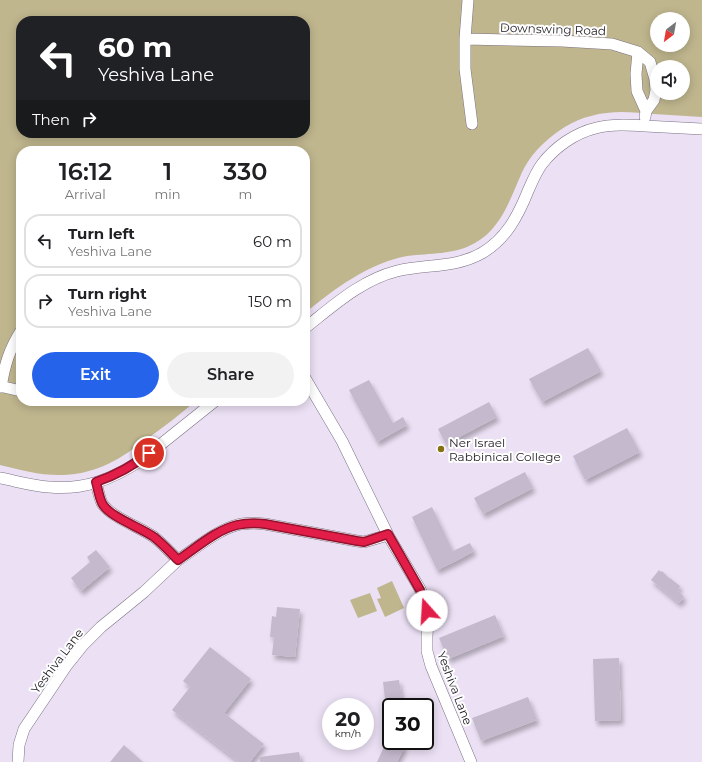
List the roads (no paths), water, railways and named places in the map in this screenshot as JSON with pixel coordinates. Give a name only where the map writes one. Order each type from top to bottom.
[{"type":"street","points":[[468,0],[465,39],[465,69],[472,124]]},
{"type":"street","name":"Downswing Road","points":[[465,39],[562,41],[612,44],[638,52],[650,62],[655,79],[656,90],[654,100],[646,110],[644,126]]},
{"type":"street","points":[[638,52],[636,74],[637,91],[646,110]]},
{"type":"street","points":[[310,324],[350,293],[386,275],[408,269],[454,264],[475,257],[494,245],[502,238],[512,224],[542,164],[551,154],[569,139],[580,133],[596,128],[611,126],[702,129]]},
{"type":"street","points":[[16,338],[9,352],[0,386],[16,390]]},
{"type":"street","name":"Yeshiva Lane","points":[[310,387],[342,441],[388,534],[420,590],[427,609],[427,652],[431,666],[471,762]]},
{"type":"street","points":[[0,478],[48,487],[65,488],[80,486],[112,477],[140,461],[209,406]]},
{"type":"street","points":[[96,482],[102,503],[112,514],[153,536],[178,560]]},
{"type":"street","name":"Yeshiva Lane","points":[[18,762],[19,745],[24,729],[83,645],[101,627],[144,592],[178,560],[224,530],[238,525],[252,523],[265,524],[364,542],[388,534]]},
{"type":"place","name":"Ner Israel Rabbinical College","points":[[441,449]]}]
